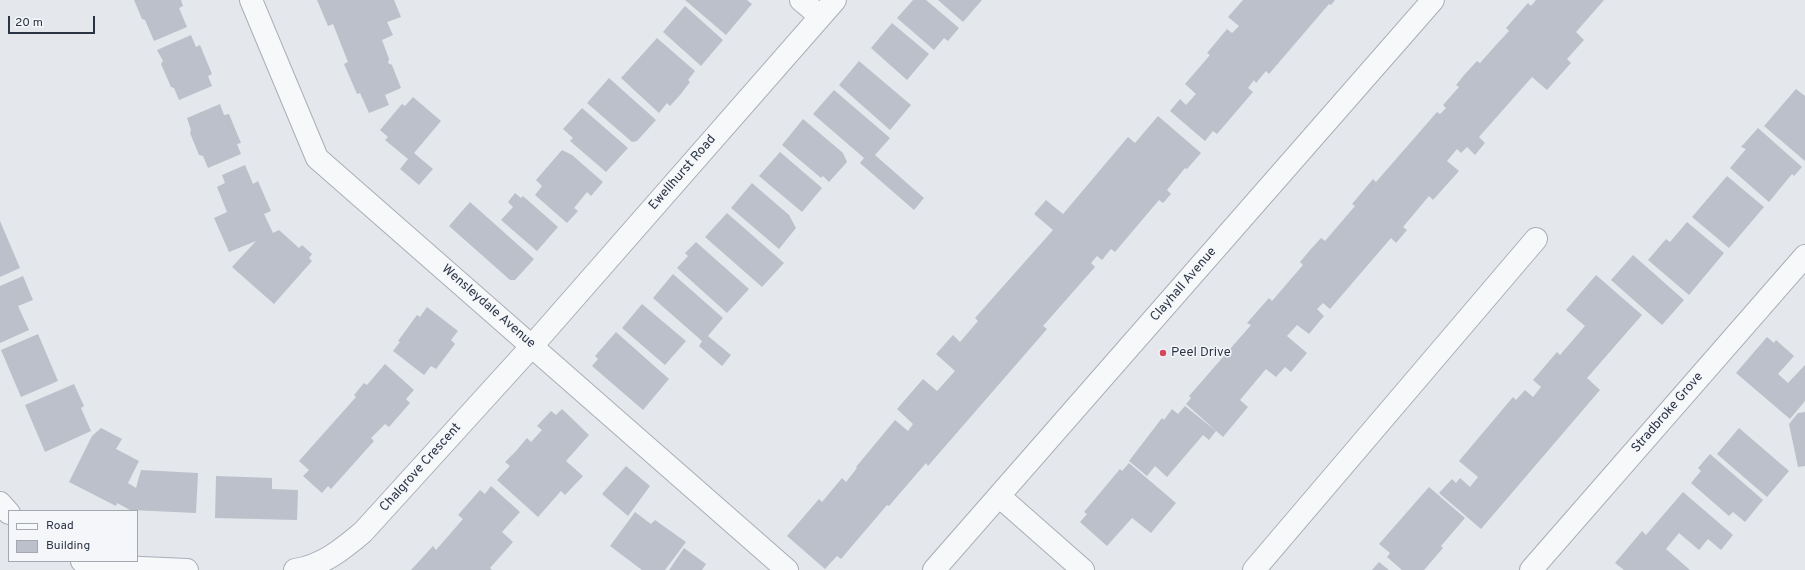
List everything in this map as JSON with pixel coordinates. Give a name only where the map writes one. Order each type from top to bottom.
[{"type":"street","name":"Wensleydale Avenue","points":[[251,0],[317,158],[788,570]]},
{"type":"street","points":[[801,0],[820,16]]},
{"type":"street","name":"Ewellhurst Road","points":[[532,346],[834,0]]},
{"type":"street","name":"Clayhall Avenue","points":[[934,570],[1433,0]]},
{"type":"street","points":[[1254,570],[1536,239]]},
{"type":"street","name":"Stradbroke Grove","points":[[1530,570],[1805,256]]},
{"type":"street","name":"Chalgrove Crescent","points":[[295,570],[306,568],[337,554],[363,532],[532,346]]},
{"type":"street","points":[[999,496],[1083,570]]},
{"type":"street","points":[[0,503],[8,512]]},
{"type":"street","points":[[85,562],[96,566],[187,570]]},
{"type":"building","points":[[134,0],[181,0],[183,6],[179,8],[187,27],[154,41]]},
{"type":"building","points":[[317,0],[394,0],[401,17],[387,22],[393,35],[382,40],[389,59],[388,63],[392,65],[401,88],[385,95],[389,105],[369,113],[360,93],[357,94],[344,64],[348,62],[333,24],[328,26]]},
{"type":"building","points":[[685,0],[747,0],[752,4],[726,35]]},
{"type":"building","points":[[913,0],[926,0],[959,28],[948,41],[944,38],[934,50],[897,18]]},
{"type":"building","points":[[938,0],[982,0],[963,22]]},
{"type":"building","points":[[1243,0],[1335,0],[1331,5],[1329,4],[1269,74],[1266,71],[1256,83],[1254,80],[1248,88],[1253,92],[1217,134],[1213,131],[1205,141],[1170,111],[1180,99],[1186,105],[1196,94],[1185,84],[1210,55],[1207,53],[1227,29],[1232,33],[1239,26],[1228,17]]},
{"type":"building","points":[[1536,0],[1604,0],[1576,32],[1584,40],[1567,59],[1571,63],[1547,90],[1532,77],[1479,137],[1485,143],[1475,155],[1467,147],[1461,153],[1457,149],[1447,161],[1459,171],[1433,200],[1429,196],[1403,227],[1407,230],[1396,243],[1391,238],[1330,309],[1323,303],[1317,309],[1324,316],[1309,334],[1297,325],[1287,336],[1307,353],[1291,372],[1285,367],[1276,377],[1266,369],[1240,400],[1248,407],[1223,437],[1186,404],[1191,398],[1189,396],[1251,325],[1247,323],[1269,298],[1272,301],[1303,265],[1300,262],[1310,250],[1321,238],[1325,241],[1355,206],[1352,204],[1373,179],[1376,182],[1437,112],[1440,114],[1446,108],[1443,105],[1459,87],[1456,85],[1465,74],[1477,61],[1480,63],[1509,31],[1506,28],[1528,3],[1531,6]]},
{"type":"building","points":[[685,6],[723,40],[701,66],[663,32]]},
{"type":"building","points":[[892,23],[929,54],[907,80],[871,48]]},
{"type":"building","points":[[191,35],[196,47],[200,45],[212,74],[208,76],[212,86],[179,100],[174,88],[171,87],[161,64],[163,61],[157,50]]},
{"type":"building","points":[[657,38],[695,71],[688,80],[690,82],[680,95],[670,106],[667,103],[659,113],[621,78]]},
{"type":"building","points":[[859,61],[911,105],[890,130],[839,85]]},
{"type":"building","points":[[609,78],[656,120],[637,141],[632,142],[587,103]]},
{"type":"building","points":[[1796,89],[1805,96],[1805,161],[1764,126]]},
{"type":"building","points":[[834,90],[890,138],[875,155],[924,198],[914,210],[860,163],[864,158],[813,114]]},
{"type":"building","points":[[413,97],[441,121],[414,153],[433,169],[419,185],[400,169],[408,159],[385,140],[388,137],[380,130],[402,104],[405,106]]},
{"type":"building","points":[[220,104],[224,115],[229,114],[241,143],[237,144],[241,154],[208,168],[203,156],[199,155],[190,133],[191,130],[187,118]]},
{"type":"building","points":[[582,108],[628,148],[606,172],[570,141],[573,138],[563,129]]},
{"type":"building","points":[[1158,116],[1201,153],[1187,169],[1185,168],[1167,190],[1171,194],[1163,203],[1159,200],[1115,252],[1111,249],[1102,260],[1097,256],[1091,263],[1095,267],[1043,326],[1047,329],[928,466],[926,463],[889,506],[887,505],[841,559],[837,556],[825,569],[787,536],[819,499],[822,502],[842,478],[846,482],[857,468],[856,467],[895,420],[908,431],[913,424],[897,409],[923,379],[937,391],[955,371],[936,354],[953,335],[960,342],[978,321],[975,318],[1053,230],[1034,214],[1046,200],[1063,214],[1128,137],[1135,143]]},
{"type":"building","points":[[803,119],[843,153],[847,162],[829,182],[823,176],[821,178],[782,145]]},
{"type":"building","points":[[1758,128],[1802,167],[1794,176],[1792,174],[1769,202],[1730,168],[1746,149],[1741,147]]},
{"type":"building","points":[[562,150],[572,155],[603,182],[591,196],[587,192],[574,208],[578,211],[567,223],[535,195],[542,186],[536,180]]},
{"type":"building","points":[[780,152],[822,188],[802,212],[759,176]]},
{"type":"building","points":[[245,165],[253,184],[258,181],[271,211],[264,214],[273,233],[279,230],[299,248],[302,245],[312,254],[309,258],[312,261],[274,304],[232,267],[256,241],[229,252],[214,218],[227,212],[217,187],[225,183],[222,175]]},
{"type":"building","points":[[1727,176],[1764,207],[1729,248],[1692,217]]},
{"type":"building","points":[[752,183],[789,215],[796,228],[779,249],[731,208]]},
{"type":"building","points":[[515,193],[521,198],[523,196],[558,227],[537,251],[501,220],[513,207],[508,202]]},
{"type":"building","points":[[470,202],[534,259],[515,280],[510,280],[449,226]]},
{"type":"building","points":[[727,213],[784,263],[762,287],[705,237]]},
{"type":"building","points":[[0,221],[20,268],[0,277]]},
{"type":"building","points":[[1687,222],[1724,253],[1689,295],[1648,260],[1666,239],[1670,242]]},
{"type":"building","points":[[696,242],[749,289],[727,313],[677,268],[688,256],[685,253]]},
{"type":"building","points":[[1633,255],[1684,300],[1662,325],[1611,280]]},
{"type":"building","points":[[673,274],[723,318],[708,336],[731,355],[722,366],[699,346],[702,341],[653,298]]},
{"type":"building","points":[[1596,275],[1642,315],[1587,378],[1600,390],[1481,529],[1439,493],[1452,479],[1456,483],[1460,478],[1470,487],[1478,477],[1459,461],[1513,397],[1516,400],[1525,390],[1533,397],[1541,387],[1533,380],[1557,352],[1560,355],[1585,326],[1566,310]]},
{"type":"building","points":[[23,276],[33,300],[18,306],[29,330],[0,343],[0,286]]},
{"type":"building","points":[[642,304],[686,341],[665,365],[622,328]]},
{"type":"building","points":[[427,307],[458,331],[451,340],[455,344],[436,369],[431,366],[424,375],[393,351],[400,342],[398,341],[417,315],[420,317]]},
{"type":"building","points":[[616,332],[669,379],[643,410],[592,366],[598,359],[595,356]]},
{"type":"building","points":[[38,334],[58,381],[21,397],[1,350]]},
{"type":"building","points":[[1767,337],[1774,343],[1776,340],[1794,356],[1778,374],[1788,383],[1805,365],[1805,401],[1790,419],[1736,373]]},
{"type":"building","points":[[385,364],[414,390],[406,399],[410,403],[389,427],[385,424],[371,438],[374,441],[331,489],[328,486],[322,493],[303,476],[309,470],[299,461],[356,397],[354,395],[364,383],[367,385]]},
{"type":"building","points":[[74,384],[84,406],[81,408],[91,431],[45,452],[25,405]]},
{"type":"building","points":[[1185,406],[1216,431],[1209,440],[1203,435],[1167,477],[1155,466],[1147,476],[1129,461],[1162,418],[1164,420],[1172,409],[1178,414]]},
{"type":"building","points":[[562,409],[589,435],[566,461],[583,476],[565,495],[561,491],[538,517],[497,480],[510,466],[505,462],[527,438],[531,442],[542,430],[537,426],[551,411],[556,415]]},
{"type":"building","points":[[1805,412],[1805,466],[1798,467],[1789,424],[1798,413]]},
{"type":"building","points":[[101,428],[122,439],[116,449],[139,461],[128,483],[136,488],[141,470],[198,473],[196,513],[130,510],[117,503],[116,506],[69,482],[92,436]]},
{"type":"building","points":[[1739,428],[1789,471],[1767,497],[1717,454]]},
{"type":"building","points":[[1710,454],[1763,500],[1745,522],[1733,512],[1729,516],[1691,483],[1701,471],[1698,468]]},
{"type":"building","points":[[1129,463],[1176,503],[1151,533],[1132,518],[1107,546],[1080,522],[1087,514],[1084,512],[1120,469],[1122,471]]},
{"type":"building","points":[[626,466],[650,486],[628,516],[602,494]]},
{"type":"building","points":[[216,476],[272,478],[272,489],[298,490],[297,520],[215,518]]},
{"type":"building","points":[[491,486],[520,512],[502,532],[513,542],[490,568],[492,570],[411,570],[433,546],[436,550],[463,519],[458,515],[480,490],[485,494]]},
{"type":"building","points":[[1429,487],[1465,518],[1441,546],[1443,548],[1424,570],[1402,570],[1387,557],[1390,553],[1379,544]]},
{"type":"building","points":[[1683,492],[1733,535],[1721,550],[1708,539],[1699,550],[1679,533],[1666,549],[1690,570],[1624,570],[1615,563],[1642,531],[1646,535]]},
{"type":"building","points":[[635,512],[651,524],[655,520],[686,542],[665,570],[642,570],[610,546]]},
{"type":"building","points":[[684,548],[706,564],[702,570],[669,570]]},
{"type":"building","points":[[1379,562],[1389,570],[1372,570]]},
{"type":"place","name":"Peel Drive","points":[[1163,353]]}]
